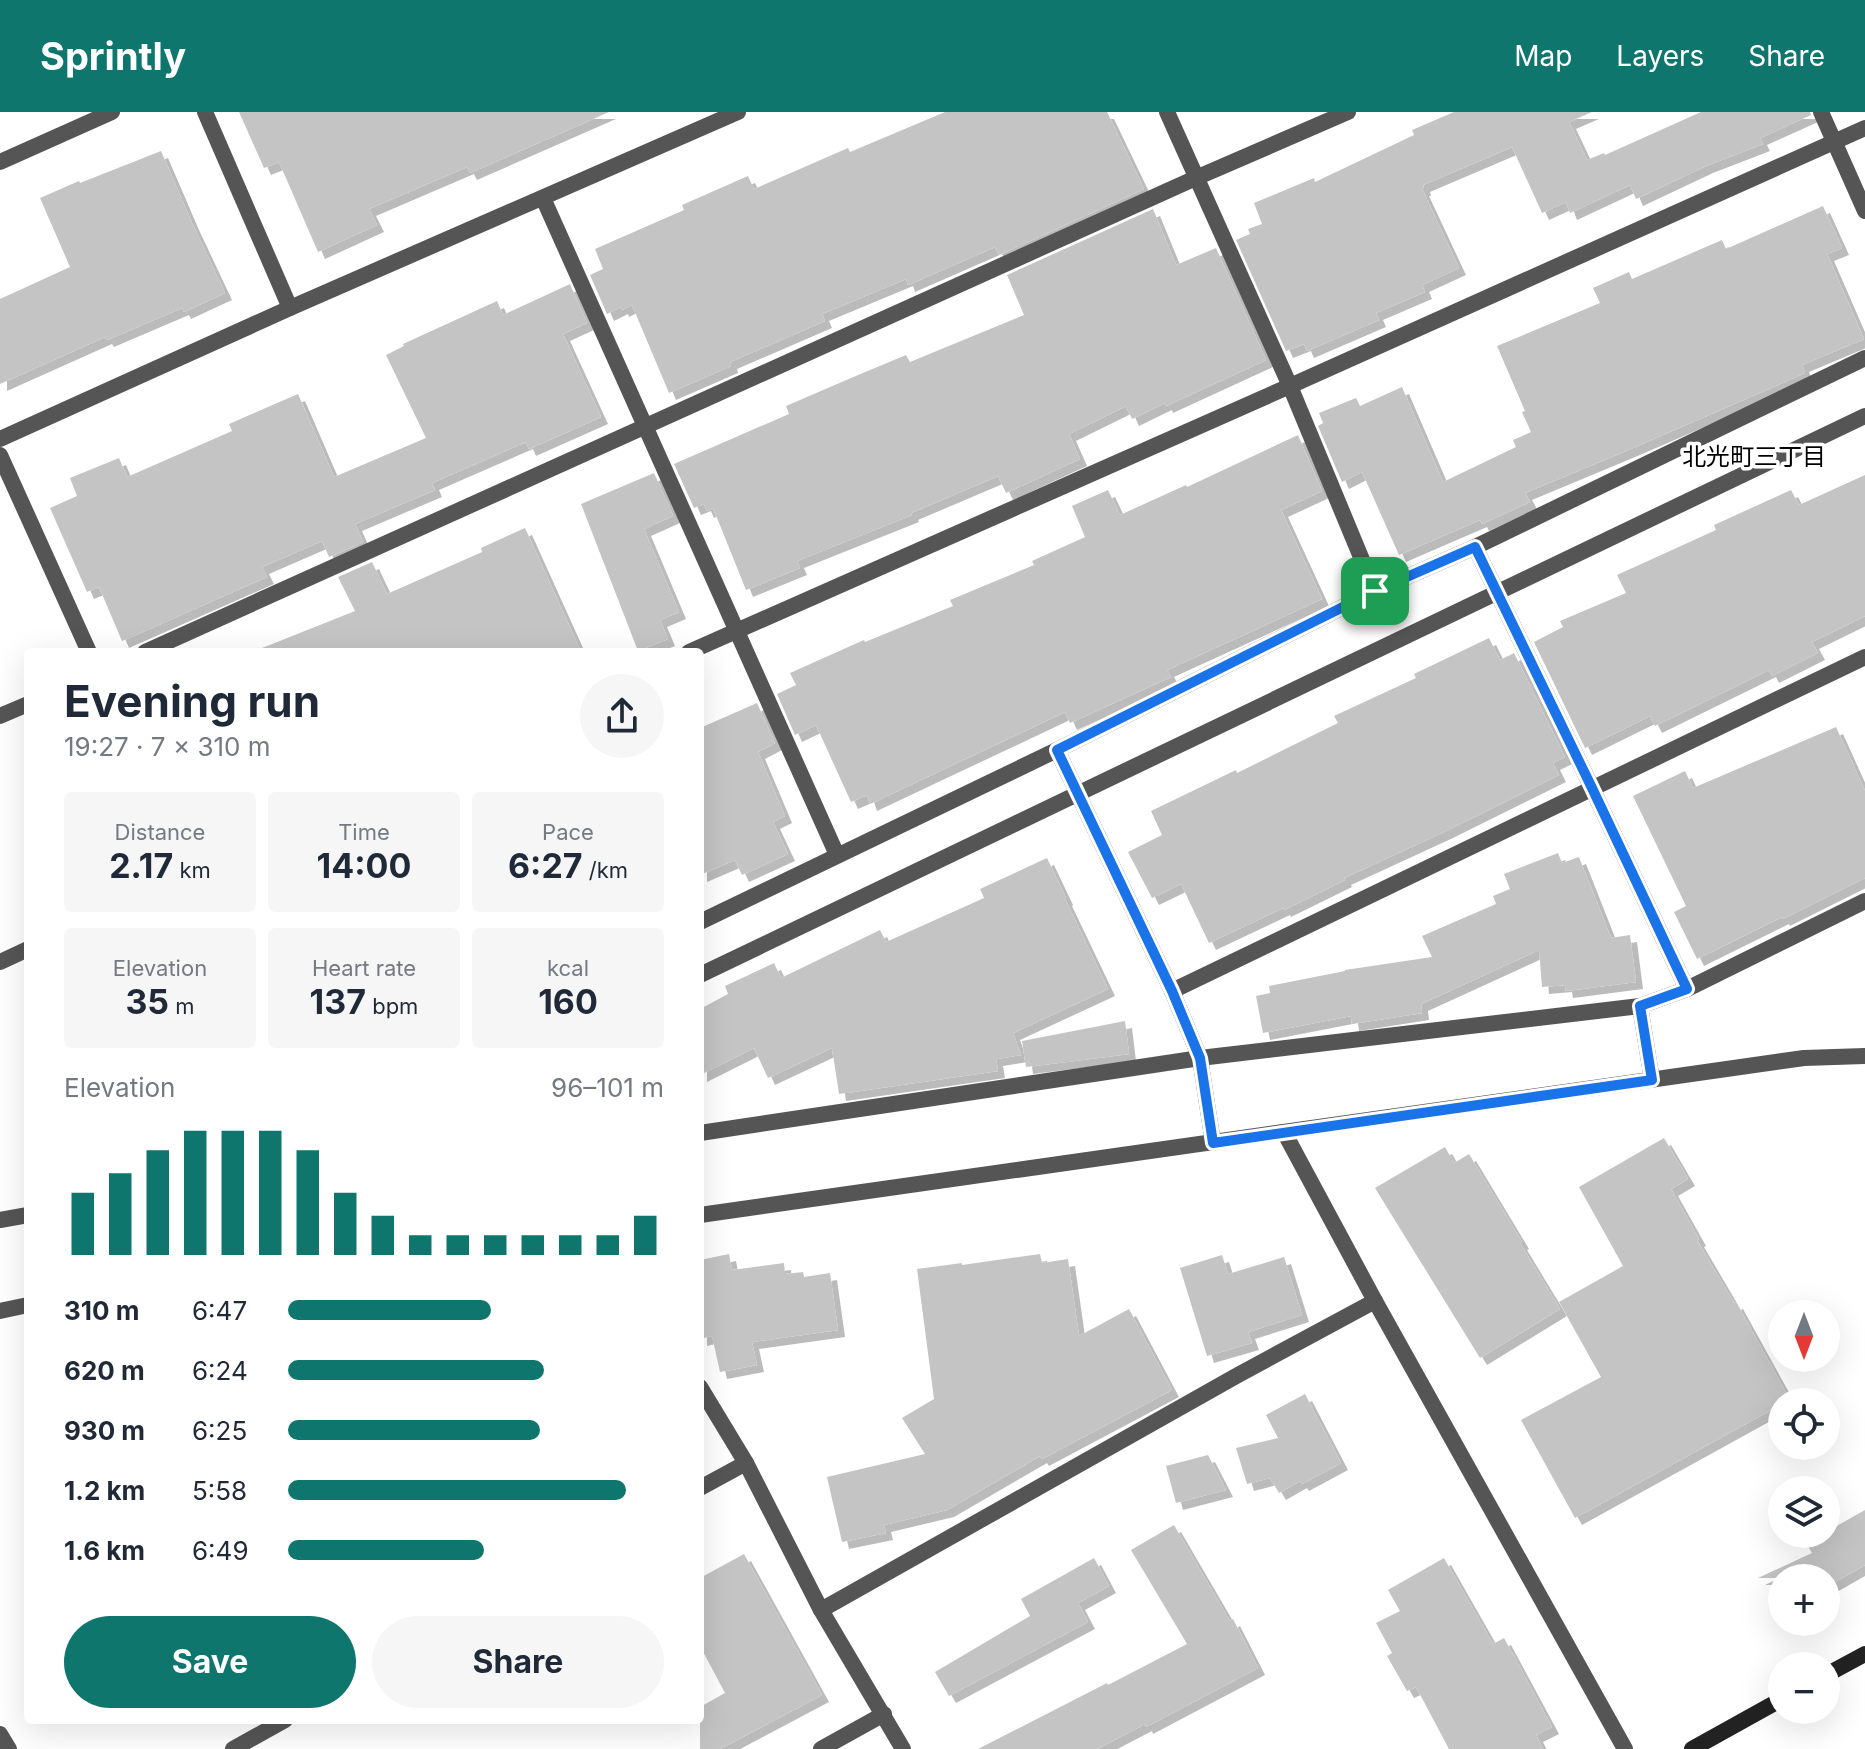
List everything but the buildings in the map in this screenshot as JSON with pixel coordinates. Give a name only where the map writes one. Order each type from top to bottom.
[{"type":"main road","points":[[1840,1667],[1865,1654]]},
{"type":"main road","points":[[1692,1749],[1768,1707]]},
{"type":"street","points":[[0,162],[112,112]]},
{"type":"street","points":[[205,112],[290,308]]},
{"type":"street","points":[[0,439],[738,112]]},
{"type":"street","points":[[1167,112],[1290,386],[1375,591]]},
{"type":"street","points":[[154,648],[1348,112]]},
{"type":"street","points":[[1821,112],[1865,211]]},
{"type":"street","points":[[698,648],[1865,128]]},
{"type":"street","points":[[543,198],[837,855]]},
{"type":"street","points":[[704,920],[1057,750],[1375,591],[1475,547],[1865,358]]},
{"type":"street","points":[[704,973],[1865,416]]},
{"type":"street","points":[[0,455],[87,648]]},
{"type":"street","points":[[1475,547],[1687,989]]},
{"type":"street","points":[[1172,991],[1865,657]]},
{"type":"street","points":[[0,716],[24,706]]},
{"type":"street","points":[[1057,750],[1172,991],[1200,1058],[1213,1143]]},
{"type":"street","points":[[704,1132],[1200,1058],[1640,1006],[1687,989],[1865,901]]},
{"type":"street","points":[[0,962],[24,951]]},
{"type":"street","points":[[1640,1006],[1652,1080]]},
{"type":"street","points":[[704,1214],[1804,1058],[1865,1056]]},
{"type":"street","points":[[1284,1132],[1625,1749]]},
{"type":"street","points":[[0,1220],[24,1216]]},
{"type":"street","points":[[821,1610],[1375,1301]]},
{"type":"street","points":[[0,1311],[24,1306]]},
{"type":"street","points":[[704,1394],[746,1463],[821,1610],[903,1749]]},
{"type":"street","points":[[704,1486],[746,1463]]},
{"type":"street","points":[[821,1749],[884,1714]]},
{"type":"street","points":[[233,1749],[277,1724]]},
{"type":"street","points":[[0,1734],[9,1749]]},
{"type":"district","name":"北光町三丁目","points":[[1754,457]]},
{"type":"route","points":[[1475,547],[1687,989],[1640,1006],[1652,1080],[1213,1143],[1200,1058],[1172,991],[1057,750],[1375,591],[1475,547]]}]
